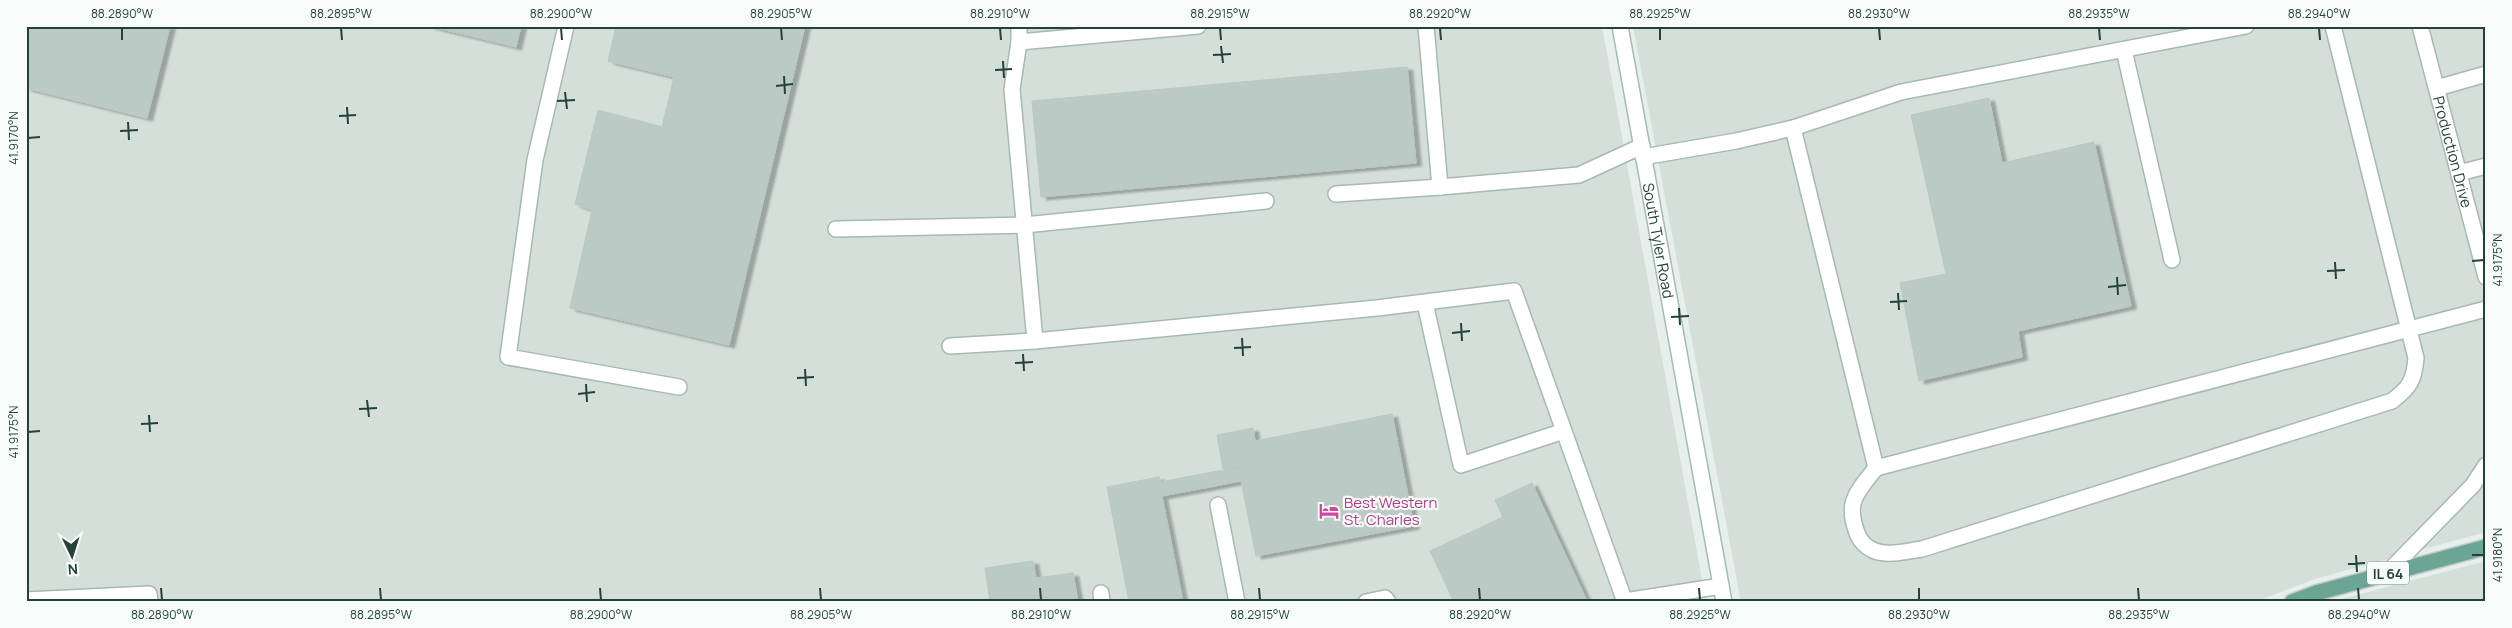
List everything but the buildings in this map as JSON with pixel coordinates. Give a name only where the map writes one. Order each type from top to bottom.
[{"type":"main road","name":"IL 64","points":[[2292,602],[2316,593],[2486,547]]},
{"type":"street","points":[[566,26],[535,160],[508,357],[679,387]]},
{"type":"street","points":[[1019,26],[1020,42],[1012,88],[1035,340]]},
{"type":"street","points":[[1020,42],[1198,26]]},
{"type":"street","points":[[1426,26],[1440,188]]},
{"type":"street","name":"South Tyler Road","points":[[1620,26],[1724,602]]},
{"type":"street","points":[[1336,194],[1440,188],[1580,175],[1642,152],[1736,142],[1793,128],[1901,92],[2246,26]]},
{"type":"street","points":[[2332,26],[2409,330],[2416,358],[2415,375],[2407,389],[2392,401],[1922,549],[1898,552],[1876,551],[1860,541],[1850,516],[1856,493],[1876,468],[2409,330],[2486,309]]},
{"type":"street","name":"Production Drive","points":[[2420,26],[2486,277]]},
{"type":"street","points":[[2124,50],[2172,260]]},
{"type":"street","points":[[2437,88],[2486,74]]},
{"type":"street","points":[[1793,128],[1876,468]]},
{"type":"street","points":[[2459,173],[2486,166]]},
{"type":"street","points":[[836,229],[1024,225],[1266,201]]},
{"type":"street","points":[[950,346],[1035,340],[1425,303],[1514,291],[1625,601],[1722,586]]},
{"type":"street","points":[[1425,303],[1461,466],[1564,431]]},
{"type":"street","points":[[2386,574],[2473,485],[2486,465]]},
{"type":"street","points":[[1218,505],[1237,602]]},
{"type":"street","points":[[26,600],[67,600],[149,594],[150,602]]},
{"type":"street","points":[[1366,602],[1385,598],[1388,602]]},
{"type":"shaded area","points":[[26,26],[1602,26],[1706,602],[26,602]]},
{"type":"shaded area","points":[[1633,26],[2486,26],[2486,532],[2315,579],[2254,602],[1741,602]]},
{"type":"shaded area","points":[[2486,561],[2486,602],[2330,602]]},
{"type":"place","name":"Best Western St. Charles","points":[[1329,511]]}]
